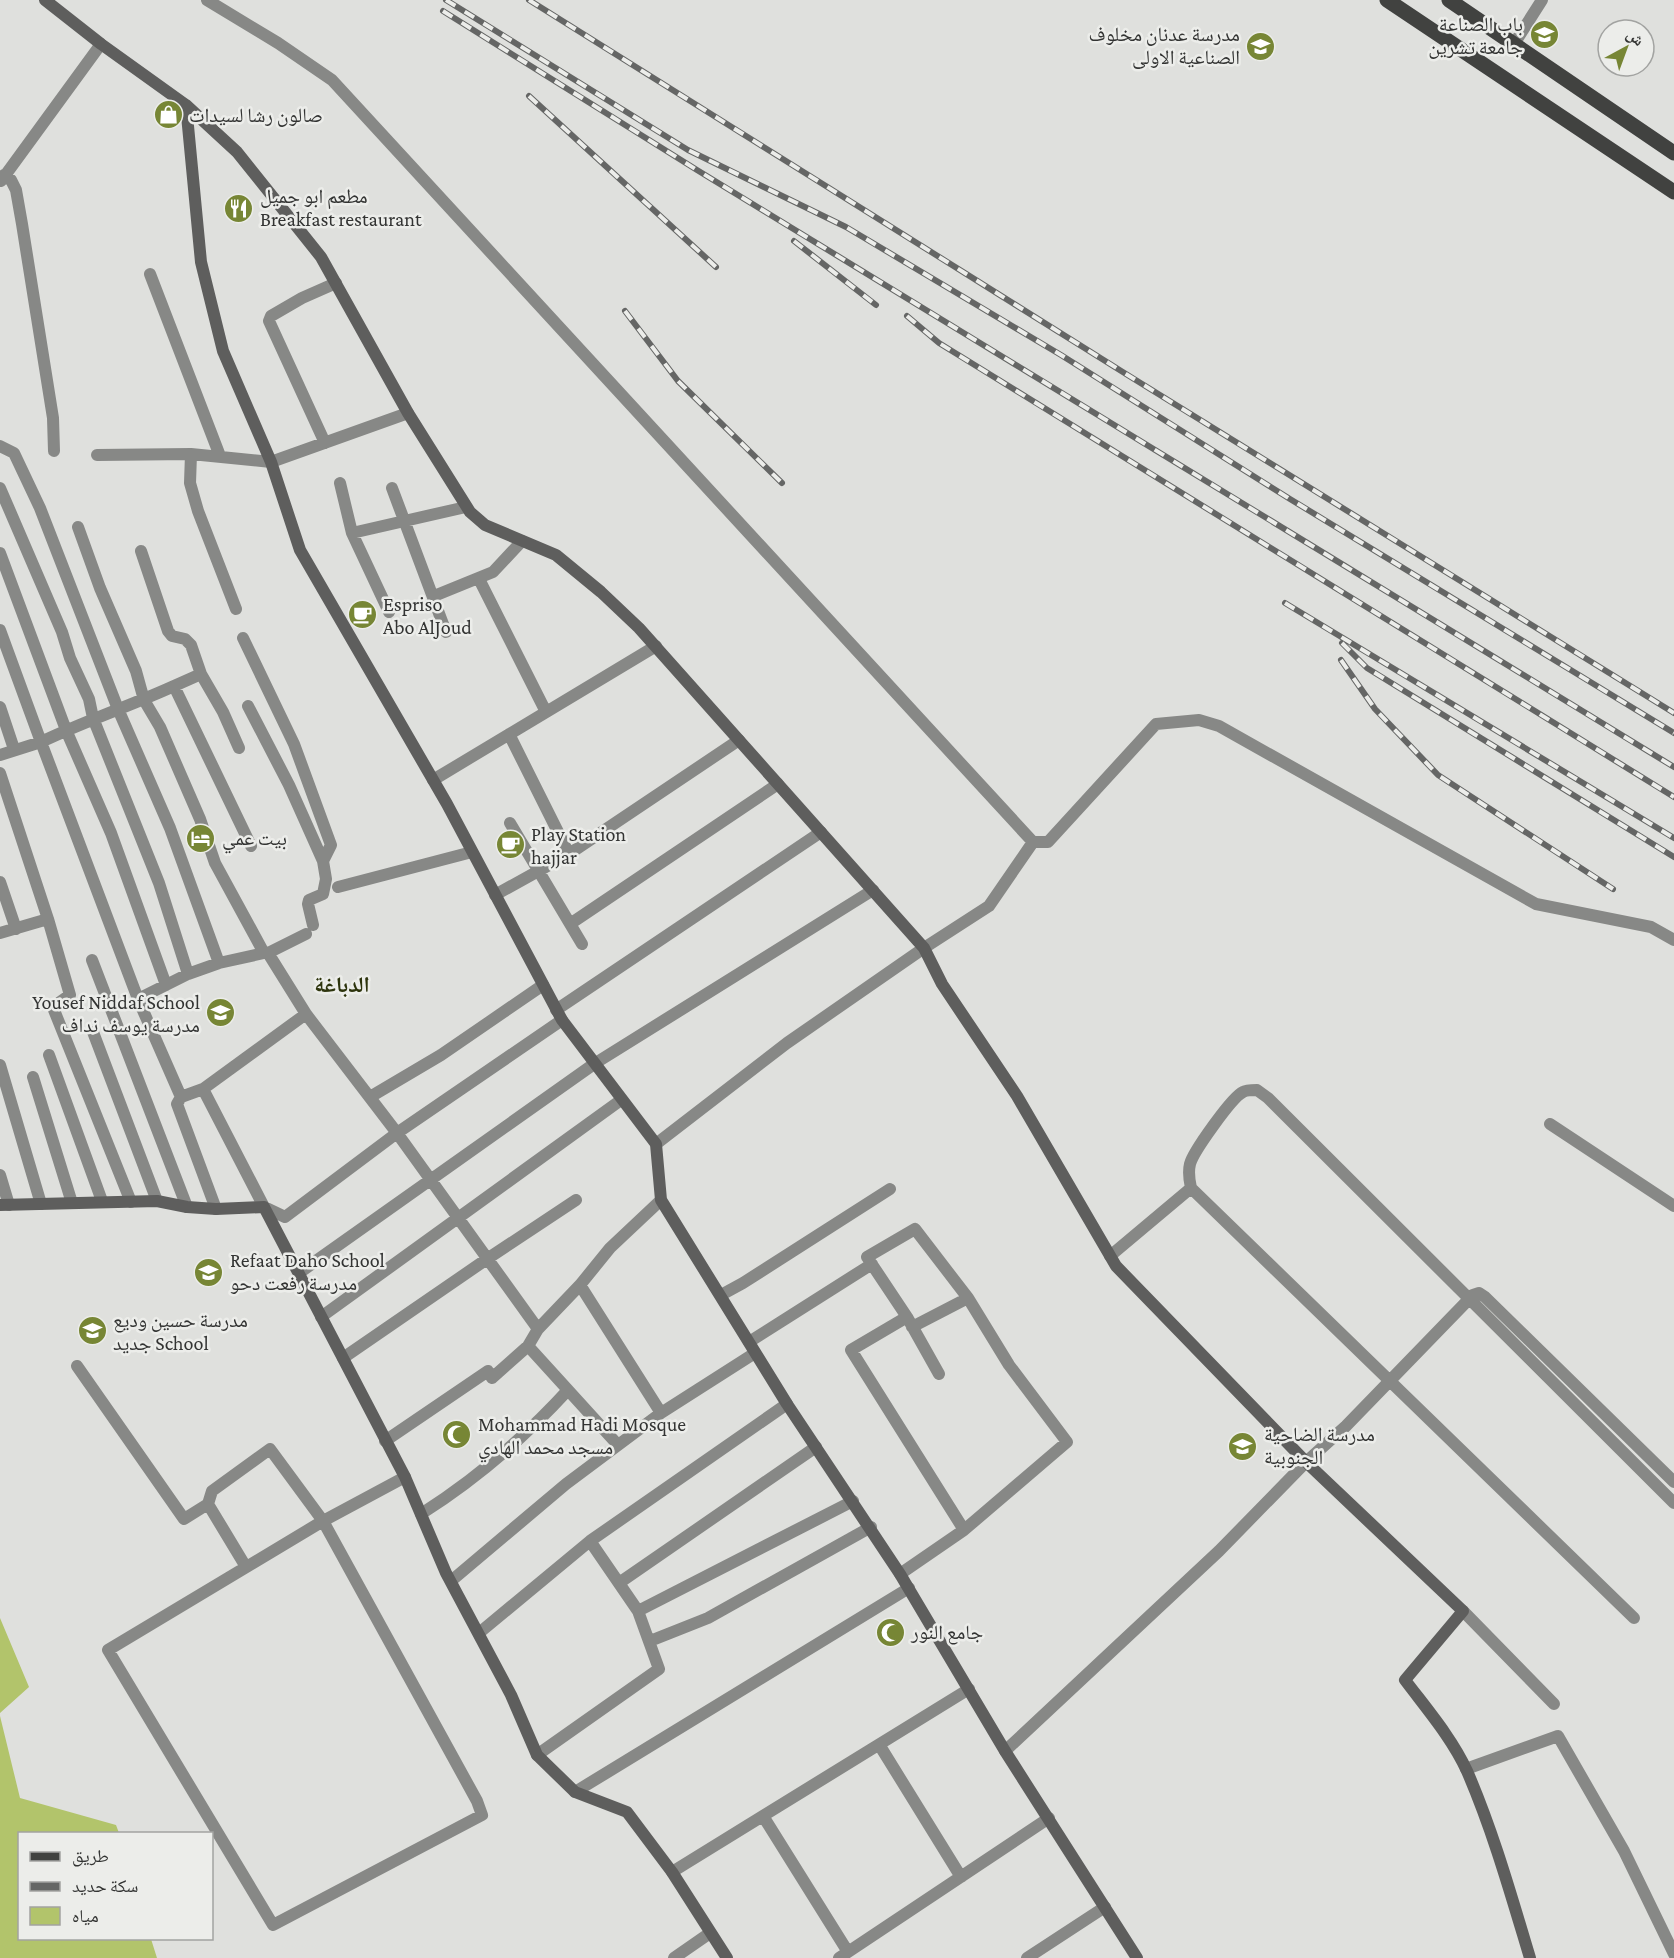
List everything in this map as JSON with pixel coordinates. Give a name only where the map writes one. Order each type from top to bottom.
[{"type":"main road","points":[[1387,0],[1674,192]]},
{"type":"main road","points":[[1449,0],[1674,153]]},
{"type":"street","points":[[45,0],[101,44],[186,105],[237,152],[321,257],[408,413],[475,518],[485,525],[545,549],[566,562],[601,592],[656,646],[924,948],[942,984],[1017,1096],[1116,1266],[1306,1462],[1463,1611],[1554,1704]]},
{"type":"street","points":[[207,0],[278,43],[332,80],[1033,842],[1048,842],[1156,724],[1199,720],[1219,726],[1536,904],[1651,927],[1674,940]]},
{"type":"street","points":[[1514,44],[1542,0]]},
{"type":"street","points":[[54,452],[53,418],[16,190],[11,180],[2,178],[101,44]]},
{"type":"street","points":[[186,105],[201,262],[223,351],[271,462],[300,550],[433,780],[559,1015],[656,1144],[661,1200],[787,1404],[909,1588],[1005,1751],[1137,1958]]},
{"type":"street","points":[[150,274],[220,456]]},
{"type":"street","points":[[325,443],[269,321],[271,316],[302,298],[336,283]]},
{"type":"street","points":[[97,455],[191,454],[271,462],[408,413]]},
{"type":"street","points":[[0,446],[14,453],[40,508],[118,709],[170,828],[219,963]]},
{"type":"street","points":[[191,454],[190,483],[198,511],[236,609]]},
{"type":"street","points":[[340,483],[352,533],[389,612]]},
{"type":"street","points":[[0,488],[88,699],[93,718],[159,883],[188,974]]},
{"type":"street","points":[[392,488],[446,632]]},
{"type":"street","points":[[352,533],[466,507]]},
{"type":"street","points":[[78,527],[100,588],[136,671],[144,700],[160,727],[200,819],[215,863],[266,952],[306,1014],[397,1133],[538,1329]]},
{"type":"street","points":[[434,596],[493,572],[522,541]]},
{"type":"street","points":[[141,551],[168,631],[172,636],[188,640],[201,674],[240,748]]},
{"type":"street","points":[[0,553],[66,730],[111,832],[166,985]]},
{"type":"street","points":[[479,579],[546,712]]},
{"type":"street","points":[[0,630],[138,999],[181,1097]]},
{"type":"street","points":[[243,638],[294,744],[331,845],[323,861]]},
{"type":"street","points":[[433,780],[656,646]]},
{"type":"street","points":[[0,755],[41,742],[201,674]]},
{"type":"street","points":[[174,686],[250,846]]},
{"type":"street","points":[[138,999],[188,974],[219,963],[266,952],[309,929],[309,900],[323,894],[326,879],[323,861],[290,785],[249,706]]},
{"type":"street","points":[[0,707],[14,749]]},
{"type":"street","points":[[509,734],[569,854]]},
{"type":"street","points":[[495,895],[569,854],[739,740]]},
{"type":"street","points":[[0,773],[48,919],[70,995],[56,1005],[54,1010],[131,1202]]},
{"type":"street","points":[[570,924],[778,784]]},
{"type":"street","points":[[510,823],[582,944]]},
{"type":"street","points":[[0,1175],[4,1205],[157,1201],[187,1207],[216,1209],[264,1207],[285,1216],[559,1015],[821,832]]},
{"type":"street","points":[[656,1144],[787,1043],[989,906],[1033,842]]},
{"type":"street","points":[[338,887],[472,852]]},
{"type":"street","points":[[0,882],[16,929]]},
{"type":"street","points":[[299,1274],[594,1064],[873,890]]},
{"type":"street","points":[[0,933],[48,919]]},
{"type":"street","points":[[92,960],[187,1207]]},
{"type":"street","points":[[370,1097],[441,1055],[543,985]]},
{"type":"street","points":[[216,1209],[177,1104],[181,1097],[204,1089],[306,1014]]},
{"type":"street","points":[[93,1032],[157,1201]]},
{"type":"street","points":[[49,1055],[102,1201]]},
{"type":"street","points":[[0,1065],[41,1204]]},
{"type":"street","points":[[33,1077],[72,1203]]},
{"type":"street","points":[[204,1089],[405,1477],[451,1581],[511,1695],[537,1755],[575,1792],[627,1812],[672,1872],[727,1958]]},
{"type":"street","points":[[1634,1618],[1191,1188],[1188,1175],[1190,1162],[1233,1100],[1244,1091],[1257,1090],[1268,1098],[1674,1503]]},
{"type":"street","points":[[321,1317],[621,1100]]},
{"type":"street","points":[[1550,1124],[1674,1206]]},
{"type":"street","points":[[1110,1256],[1191,1188]]},
{"type":"street","points":[[721,1295],[890,1190]]},
{"type":"street","points":[[343,1358],[576,1200]]},
{"type":"street","points":[[385,1441],[488,1371],[492,1378],[528,1346],[538,1329],[580,1285],[610,1248],[661,1200]]},
{"type":"street","points":[[900,1574],[964,1530],[1067,1442],[1009,1365],[968,1298],[915,1230],[867,1257],[910,1322],[939,1374]]},
{"type":"street","points":[[451,1581],[566,1484],[618,1444],[872,1264]]},
{"type":"street","points":[[580,1285],[661,1413]]},
{"type":"street","points":[[1005,1751],[1219,1551],[1306,1462],[1346,1426],[1473,1294],[1479,1293],[1485,1297],[1674,1482]]},
{"type":"street","points":[[964,1530],[851,1350],[968,1298]]},
{"type":"street","points":[[528,1346],[618,1444]]},
{"type":"street","points":[[77,1366],[184,1518],[208,1504],[213,1491],[270,1449],[323,1521],[477,1801],[482,1815],[273,1925],[108,1650],[323,1521],[405,1477]]},
{"type":"street","points":[[421,1514],[499,1458],[531,1429],[568,1390]]},
{"type":"street","points":[[479,1633],[590,1541],[787,1404]]},
{"type":"street","points":[[619,1583],[816,1447]]},
{"type":"street","points":[[638,1611],[853,1501]]},
{"type":"street","points":[[208,1504],[246,1567]]},
{"type":"street","points":[[650,1641],[708,1618],[870,1527]]},
{"type":"street","points":[[537,1755],[659,1669],[638,1611],[590,1541]]},
{"type":"street","points":[[575,1792],[909,1588]]},
{"type":"street","points":[[1463,1611],[1405,1680],[1443,1730],[1466,1769],[1501,1865],[1530,1958]]},
{"type":"street","points":[[672,1872],[880,1746],[969,1689]]},
{"type":"street","points":[[1466,1769],[1558,1736],[1624,1851],[1674,1954]]},
{"type":"street","points":[[880,1746],[961,1877]]},
{"type":"street","points":[[764,1816],[844,1955],[1049,1818]]},
{"type":"street","points":[[1027,1958],[1105,1907]]},
{"type":"street","points":[[674,1958],[710,1934]]},
{"type":"water","points":[[0,1618],[29,1687],[0,1713]]},
{"type":"water","points":[[0,1716],[20,1798],[116,1825],[119,1832],[18,1832],[18,1940],[151,1940],[157,1958],[0,1958]]},
{"type":"railway","points":[[446,0],[688,150],[846,227],[1061,355],[1290,499],[1674,733]]},
{"type":"railway","points":[[529,0],[1126,374],[1674,713]]},
{"type":"railway","points":[[443,11],[697,170],[1674,767]]},
{"type":"railway","points":[[529,96],[716,267]]},
{"type":"railway","points":[[794,241],[876,305]]},
{"type":"railway","points":[[625,311],[678,381],[782,483]]},
{"type":"railway","points":[[907,316],[939,343],[1674,797]]},
{"type":"railway","points":[[1285,603],[1674,838]]},
{"type":"railway","points":[[1342,643],[1367,668],[1674,857]]},
{"type":"railway","points":[[1341,660],[1375,709],[1438,775],[1613,889]]},
{"type":"place","name":"باب الصناعة جامعة تشرين","points":[[1544,35]]},
{"type":"place","name":"مدرسة عدنان مخلوف الصناعية الاولى","points":[[1261,46]]},
{"type":"place","name":"صالون رشا لسيدات","points":[[168,115]]},
{"type":"place","name":"مطعم ابو جميل Breakfast restaurant","points":[[239,208]]},
{"type":"place","name":"Espriso Abo AlJoud","points":[[362,615]]},
{"type":"place","name":"بيت عمي","points":[[201,838]]},
{"type":"place","name":"Play Station hajjar","points":[[510,845]]},
{"type":"place","name":"Yousef Niddaf School مدرسة يوسف نداف","points":[[221,1013]]},
{"type":"place","name":"Refaat Daho School مدرسة رفعت دحو","points":[[209,1272]]},
{"type":"place","name":"مدرسة حسين وديع جديد School","points":[[92,1331]]},
{"type":"place","name":"Mohammad Hadi Mosque مسجد محمد الهادي","points":[[457,1435]]},
{"type":"place","name":"مدرسة الضاحية الجنوبية","points":[[1243,1446]]},
{"type":"place","name":"جامع النور","points":[[890,1632]]},
{"type":"district","name":"الدباغة","points":[[342,984]]}]
